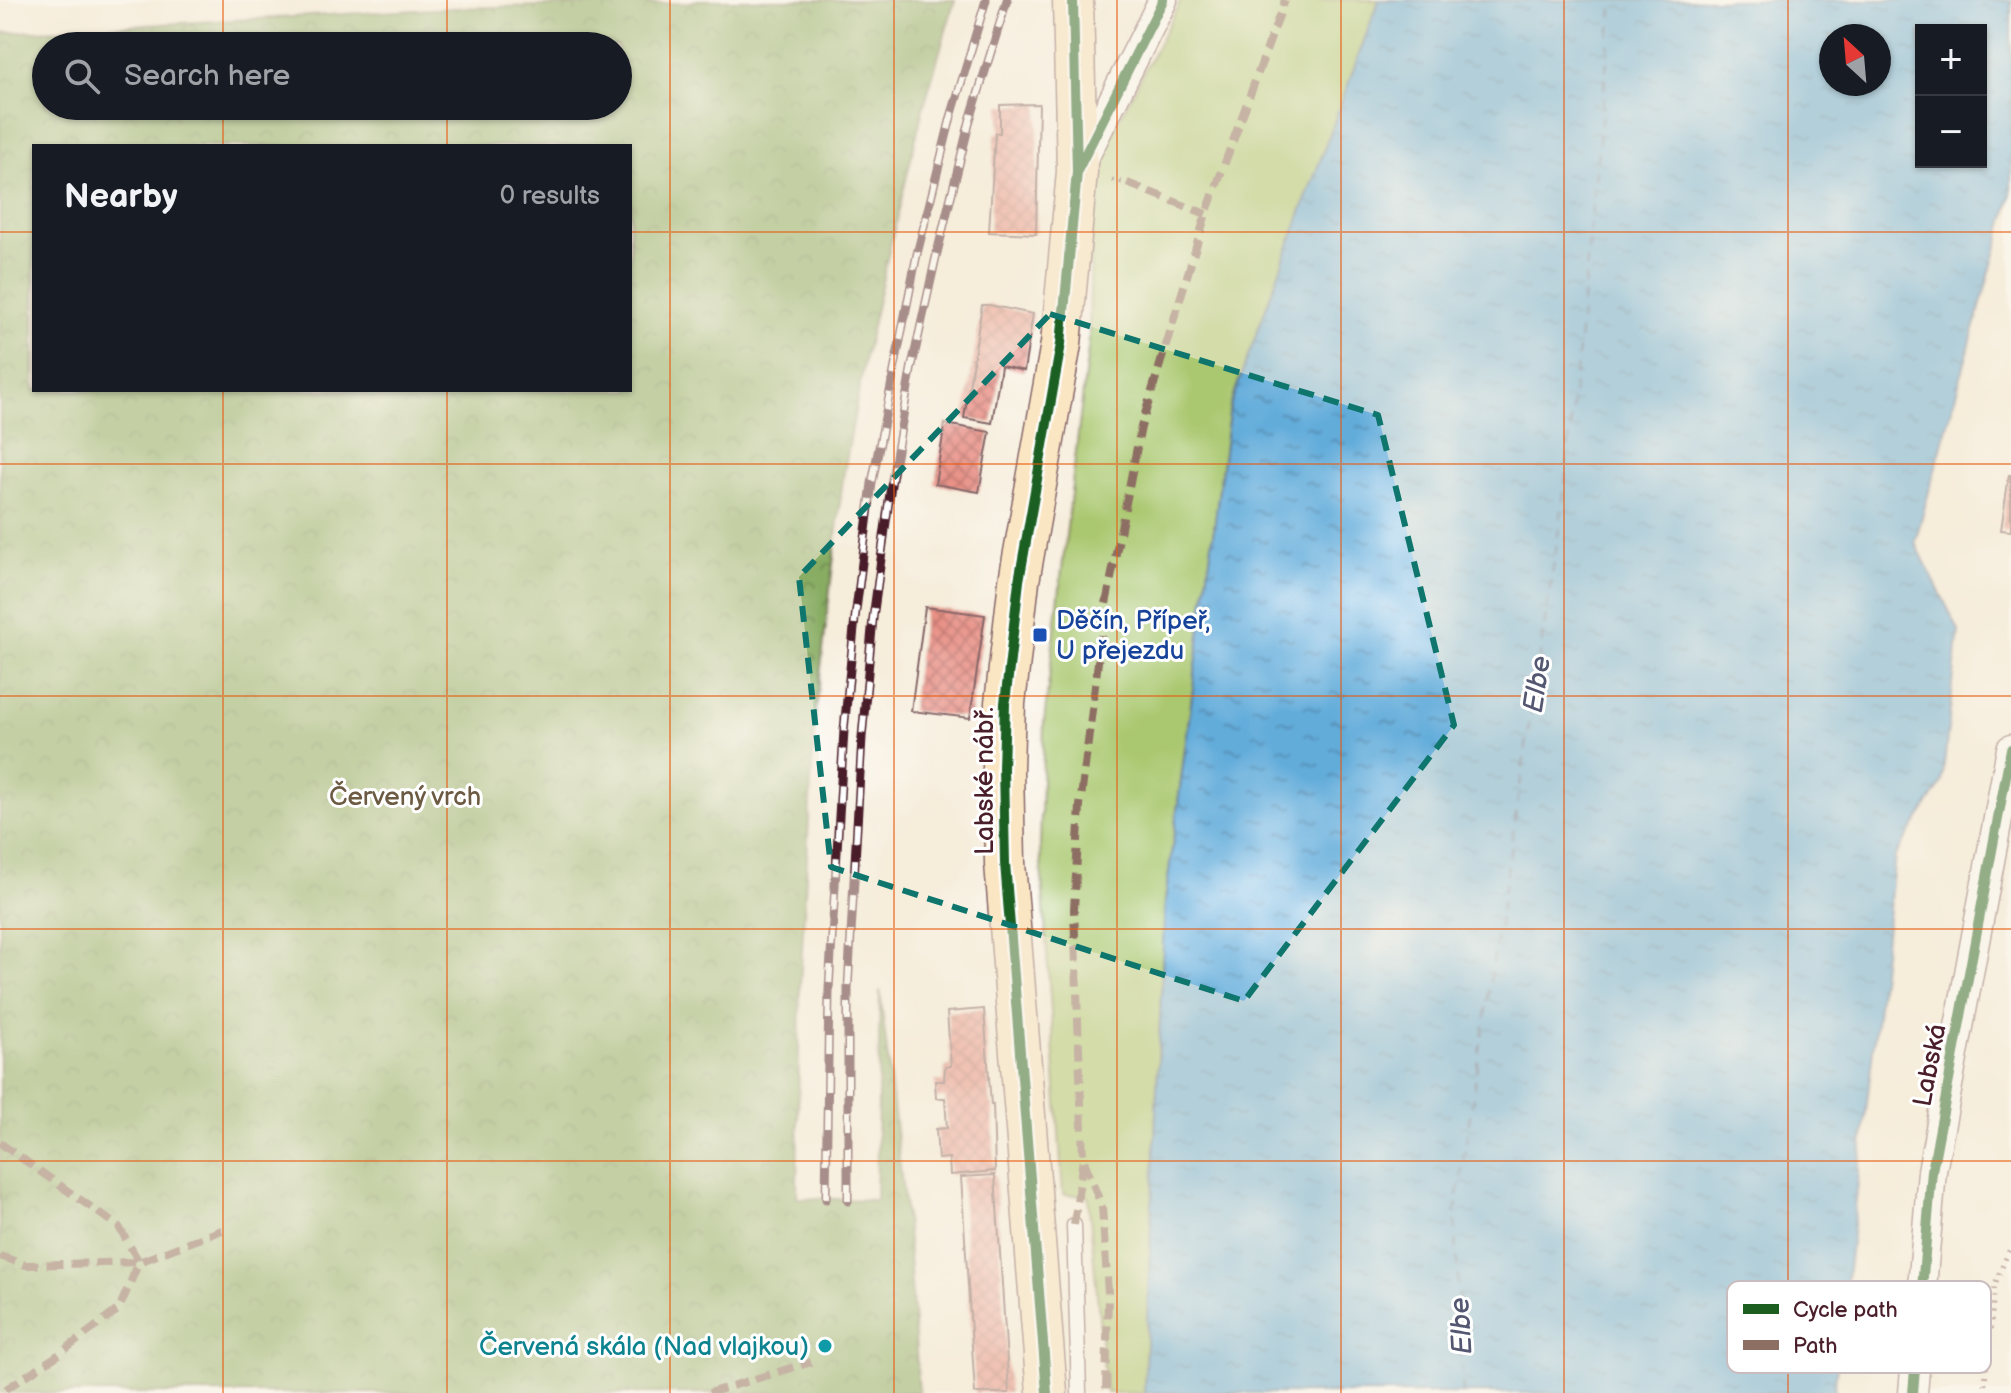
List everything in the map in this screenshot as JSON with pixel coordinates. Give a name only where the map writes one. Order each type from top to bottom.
[{"type":"street","name":"Labské nábř.","points":[[1047,1393],[1005,863],[1003,768],[1005,703],[1019,581],[1061,344],[1077,172],[1073,0]]},
{"type":"street","name":"Labské nábř.","points":[[1077,172],[1163,0]]},
{"type":"street","name":"Labská","points":[[1923,1281],[1932,1171],[2011,749]]},
{"type":"street","name":"Labská","points":[[1913,1393],[1915,1373]]},
{"type":"lane","points":[[1074,1225],[1079,1393]]},
{"type":"path","points":[[1991,1324],[1995,1284],[2011,1246]]},
{"type":"path","points":[[1984,1393],[1986,1373]]},
{"type":"highlighted area","points":[[1050,314],[1378,415],[1454,725],[1244,1001],[831,867],[799,577]]},
{"type":"green space","name":"Červený vrch","points":[[698,0],[955,0],[923,109],[890,247],[865,357],[843,478],[814,728],[800,988],[797,1198],[876,1200],[880,990],[907,1227],[919,1393],[0,1393],[0,33],[451,8],[687,3]]},
{"type":"green space","points":[[1181,0],[1379,0],[1230,406],[1165,902],[1144,1393],[1106,1393],[1088,1196],[1063,1194],[1040,847],[1044,722],[1089,341],[1092,172]]},
{"type":"water","name":"Elbe","points":[[1379,0],[2011,0],[2011,196],[1915,542],[1959,631],[1942,783],[1895,856],[1847,1281],[1727,1281],[1727,1373],[1836,1373],[1834,1393],[1144,1393],[1165,902],[1230,406]]},
{"type":"building","points":[[1039,104],[1036,234],[989,232],[995,133],[1000,133],[1000,105]]},
{"type":"building","points":[[982,305],[1033,314],[1024,371],[1001,366],[992,423],[964,418]]},
{"type":"building","points":[[945,424],[990,432],[979,492],[935,484]]},
{"type":"building","points":[[2011,475],[2011,531],[2001,530]]},
{"type":"building","points":[[925,607],[985,615],[970,718],[911,711]]},
{"type":"building","points":[[984,1009],[993,1104],[995,1171],[950,1175],[949,1158],[938,1159],[936,1129],[947,1128],[945,1098],[936,1098],[935,1081],[944,1081],[945,1067],[951,1066],[947,1012]]},
{"type":"building","points":[[995,1175],[1009,1393],[975,1393],[961,1177]]},
{"type":"ferry route","points":[[1463,1393],[1455,1215],[1563,502],[1613,0]]},
{"type":"railway","points":[[826,1199],[829,989],[844,730],[872,483],[917,254],[951,117],[986,0]]},
{"type":"railway","points":[[848,1201],[848,988],[862,737],[873,618],[911,370],[970,120],[1007,0]]},
{"type":"marked path","points":[[1074,1225],[1083,1158],[1074,909],[1080,806],[1104,614],[1141,427],[1206,214],[1285,0]]},
{"type":"marked path","points":[[1127,183],[1206,214]]},
{"type":"marked path","points":[[0,1143],[119,1227],[139,1262],[119,1309],[58,1355],[0,1393]]},
{"type":"marked path","points":[[1084,1161],[1102,1207],[1108,1293],[1106,1393]]},
{"type":"marked path","points":[[0,1256],[26,1265],[139,1262],[222,1230]]},
{"type":"marked path","points":[[709,1393],[811,1362]]},
{"type":"cycle path","points":[[1047,1393],[1005,863],[1003,768],[1005,703],[1019,581],[1061,344],[1077,172],[1073,0]]},
{"type":"cycle path","points":[[1078,169],[1163,0]]},
{"type":"cycle path","points":[[1923,1281],[1932,1171],[2011,749]]},
{"type":"cycle path","points":[[1913,1393],[1915,1373]]},
{"type":"place","name":"Děčín, Přípeř, U přejezdu","points":[[1040,635]]},
{"type":"place","name":"Červená skála (Nad vlajkou)","points":[[825,1346]]}]
